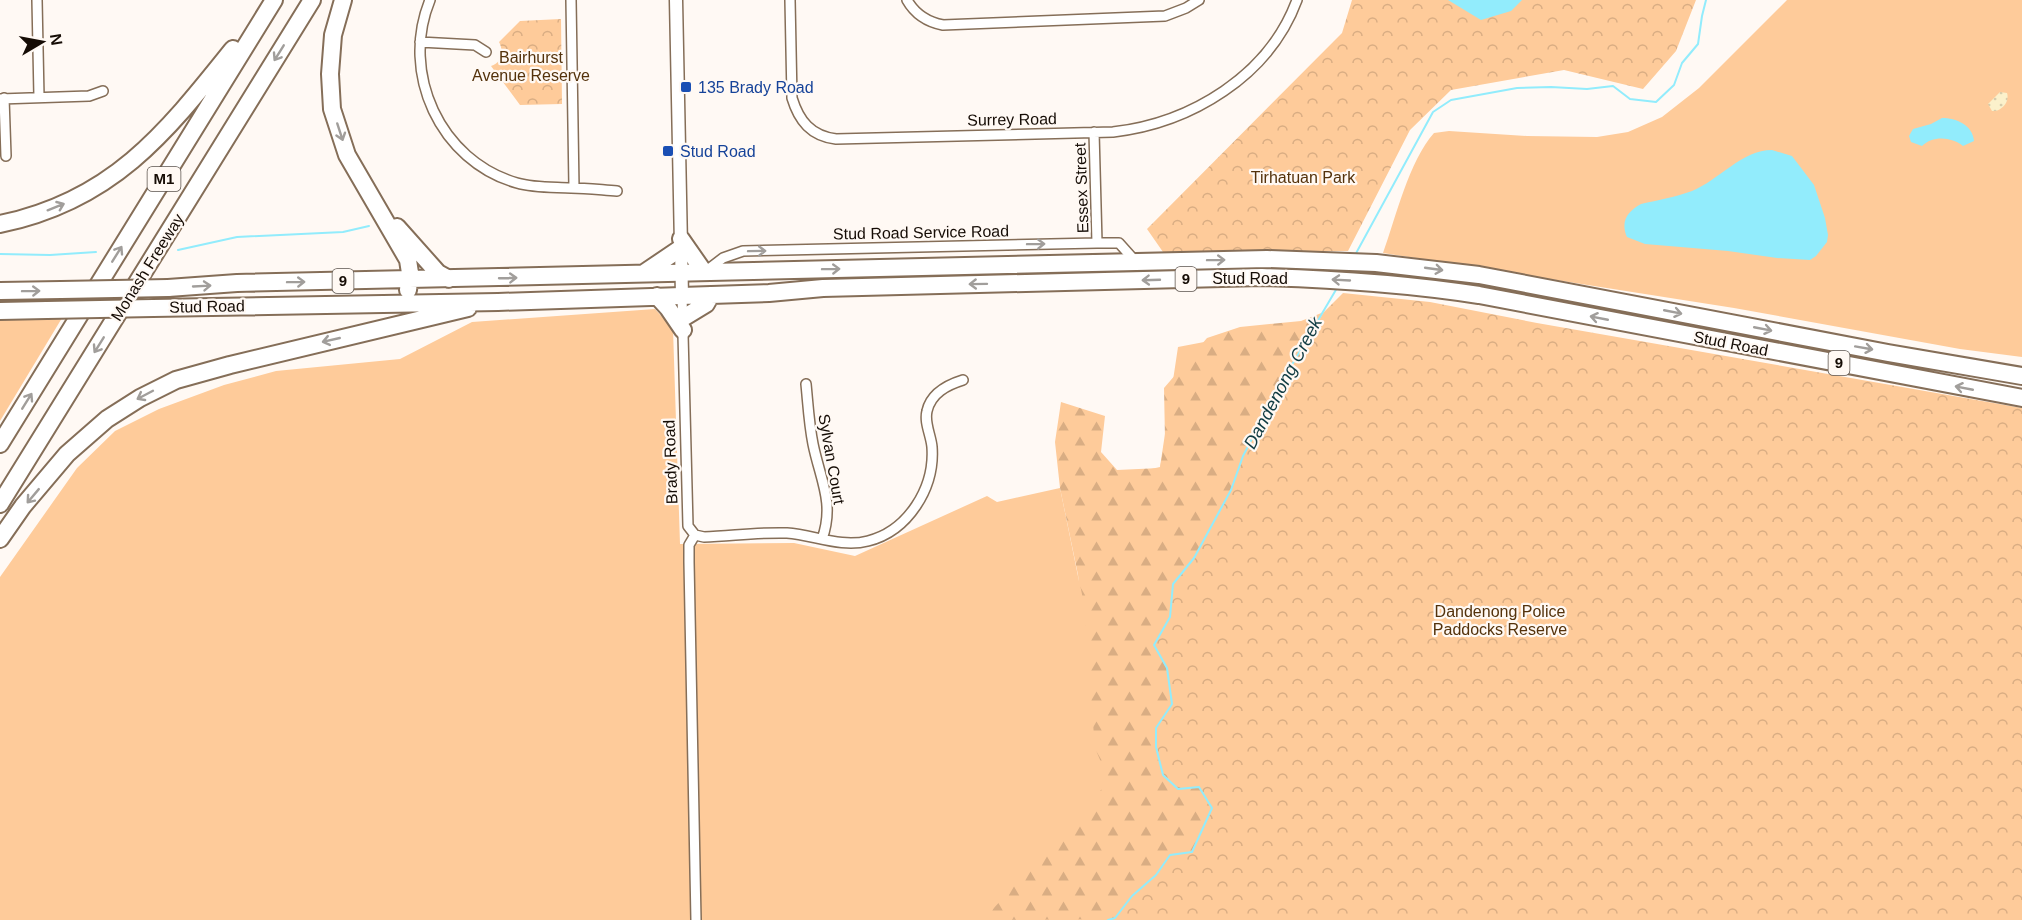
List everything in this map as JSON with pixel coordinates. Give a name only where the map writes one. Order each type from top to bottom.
[{"type":"highway","points":[[0,224],[34,216],[81,196],[128,165],[190,102],[273,0]]},
{"type":"highway","name":"Monash Freeway","points":[[0,444],[273,0]]},
{"type":"highway","name":"Monash Freeway","points":[[0,504],[312,0]]},
{"type":"highway","points":[[343,0],[333,35],[330,74],[332,109],[347,155],[408,260],[407,302],[402,318],[388,328]]},
{"type":"highway","points":[[380,214],[389,218],[438,273],[449,279]]},
{"type":"highway","points":[[644,274],[681,244],[704,272]]},
{"type":"highway","name":"Stud Road","points":[[0,291],[704,272],[1327,260],[1376,263],[1479,275],[1888,353],[2022,376]]},
{"type":"highway","name":"Stud Road","points":[[0,311],[498,302],[711,295],[823,288],[1251,277],[1315,279],[1424,286],[1479,295],[2022,398]]},
{"type":"highway","points":[[657,296],[683,324],[706,304],[711,295]]},
{"type":"highway","points":[[0,539],[23,506],[68,454],[107,419],[140,398],[176,380],[333,339],[498,302]]},
{"type":"main road","name":"Brady Road","points":[[676,0],[682,296]]},
{"type":"street","points":[[37,0],[39,97]]},
{"type":"street","points":[[430,0],[425,12],[420,42],[420,70],[428,101],[444,131],[468,157],[494,174],[517,183],[541,187],[617,191]]},
{"type":"street","points":[[571,0],[574,188]]},
{"type":"street","name":"Surrey Road","points":[[790,0],[792,98],[797,114],[802,122],[818,134],[836,139],[1094,132],[1137,129],[1159,123],[1186,114],[1241,78],[1261,57],[1287,23],[1297,0]]},
{"type":"street","points":[[907,0],[921,16],[943,24],[1165,16],[1186,9],[1199,0]]},
{"type":"street","points":[[420,42],[475,45],[486,52]]},
{"type":"street","points":[[6,156],[2,98],[88,96],[103,91]]},
{"type":"street","name":"Essex Street","points":[[1094,132],[1097,243]]},
{"type":"street","name":"Stud Road Service Road","points":[[704,272],[723,258],[744,251],[1119,243],[1136,262]]},
{"type":"street","name":"Brady Road","points":[[682,296],[688,526],[694,536],[689,545],[688,562],[696,920]]},
{"type":"street","points":[[694,536],[780,533],[845,544],[866,542],[889,532],[905,519],[919,500],[930,472],[932,445],[926,415],[929,405],[936,393],[963,380]]},
{"type":"street","name":"Sylvan Court","points":[[806,384],[812,441],[827,495],[826,528],[822,539]]},
{"type":"green space","name":"Tirhatuan Park","points":[[1352,0],[1696,0],[1676,51],[1643,89],[1564,70],[1451,90],[1410,130],[1348,251],[1163,252],[1147,229],[1342,33]]},
{"type":"green space","points":[[1787,0],[2022,0],[2022,357],[1960,349],[1734,308],[1383,253],[1410,174],[1417,158],[1434,133],[1449,131],[1527,136],[1597,137],[1628,132],[1662,117],[1699,88]]},
{"type":"green space","name":"Bairhurst Avenue Reserve","points":[[561,19],[562,104],[520,105],[491,66],[498,62],[501,56],[499,42],[520,21]]},
{"type":"green space","name":"Dandenong Police Paddocks Reserve","points":[[1343,293],[1430,302],[1537,323],[2022,408],[2022,920],[1108,920],[1114,919],[1132,896],[1156,875],[1170,855],[1192,852],[1211,809],[1199,787],[1178,789],[1163,775],[1156,747],[1156,728],[1172,704],[1167,668],[1154,645],[1170,617],[1173,584],[1194,558],[1231,490],[1243,456],[1280,385],[1324,312]]},
{"type":"green space","points":[[655,309],[673,329],[680,544],[794,543],[855,556],[987,496],[997,502],[1060,488],[1079,581],[1070,487],[1160,467],[1178,347],[1288,326],[1307,920],[0,920],[0,577],[77,468],[115,431],[159,409],[224,385],[276,371],[400,359],[472,322]]},
{"type":"green space","points":[[1324,312],[1280,385],[1243,456],[1231,490],[1194,558],[1173,584],[1170,617],[1154,645],[1167,668],[1172,704],[1156,728],[1178,789],[1199,787],[1212,808],[1192,852],[1170,855],[1114,919],[986,920],[993,909],[1109,781],[1095,748],[1083,599],[1060,488],[1055,442],[1061,402],[1105,416],[1101,452],[1117,470],[1160,468],[1165,439],[1164,388],[1207,338],[1240,327],[1301,321]]},
{"type":"green space","points":[[62,318],[0,421],[0,320]]},
{"type":"sand","points":[[2000,92],[2007,93],[2006,103],[1999,110],[1992,111],[1988,104]]},
{"type":"water","points":[[1448,0],[1522,0],[1511,11],[1481,20]]},
{"type":"water","points":[[1942,118],[1953,119],[1963,124],[1971,131],[1974,141],[1963,146],[1943,138],[1931,140],[1922,146],[1911,142],[1909,136],[1913,129]]},
{"type":"water","points":[[1772,150],[1792,156],[1814,185],[1828,235],[1827,242],[1810,260],[1645,244],[1627,237],[1625,221],[1629,213],[1641,204],[1692,191],[1741,160],[1761,151]]},
{"type":"waterway","name":"Dandenong Creek","points":[[1354,257],[1433,112],[1451,100],[1517,88],[1587,89],[1613,86],[1630,99],[1656,102],[1674,85],[1682,63],[1698,44],[1706,0]]},
{"type":"waterway","points":[[178,250],[237,237],[343,232],[369,226]]},
{"type":"waterway","points":[[0,254],[50,255],[96,252]]},
{"type":"waterway","name":"Dandenong Creek","points":[[1108,920],[1115,918],[1132,896],[1156,875],[1170,855],[1192,852],[1212,808],[1199,787],[1178,789],[1163,775],[1156,747],[1156,728],[1172,704],[1167,668],[1154,645],[1170,617],[1173,584],[1194,558],[1231,490],[1243,456],[1280,385],[1337,288]]},
{"type":"place","name":"135 Brady Road","points":[[686,87]]},
{"type":"place","name":"Stud Road","points":[[668,151]]}]
